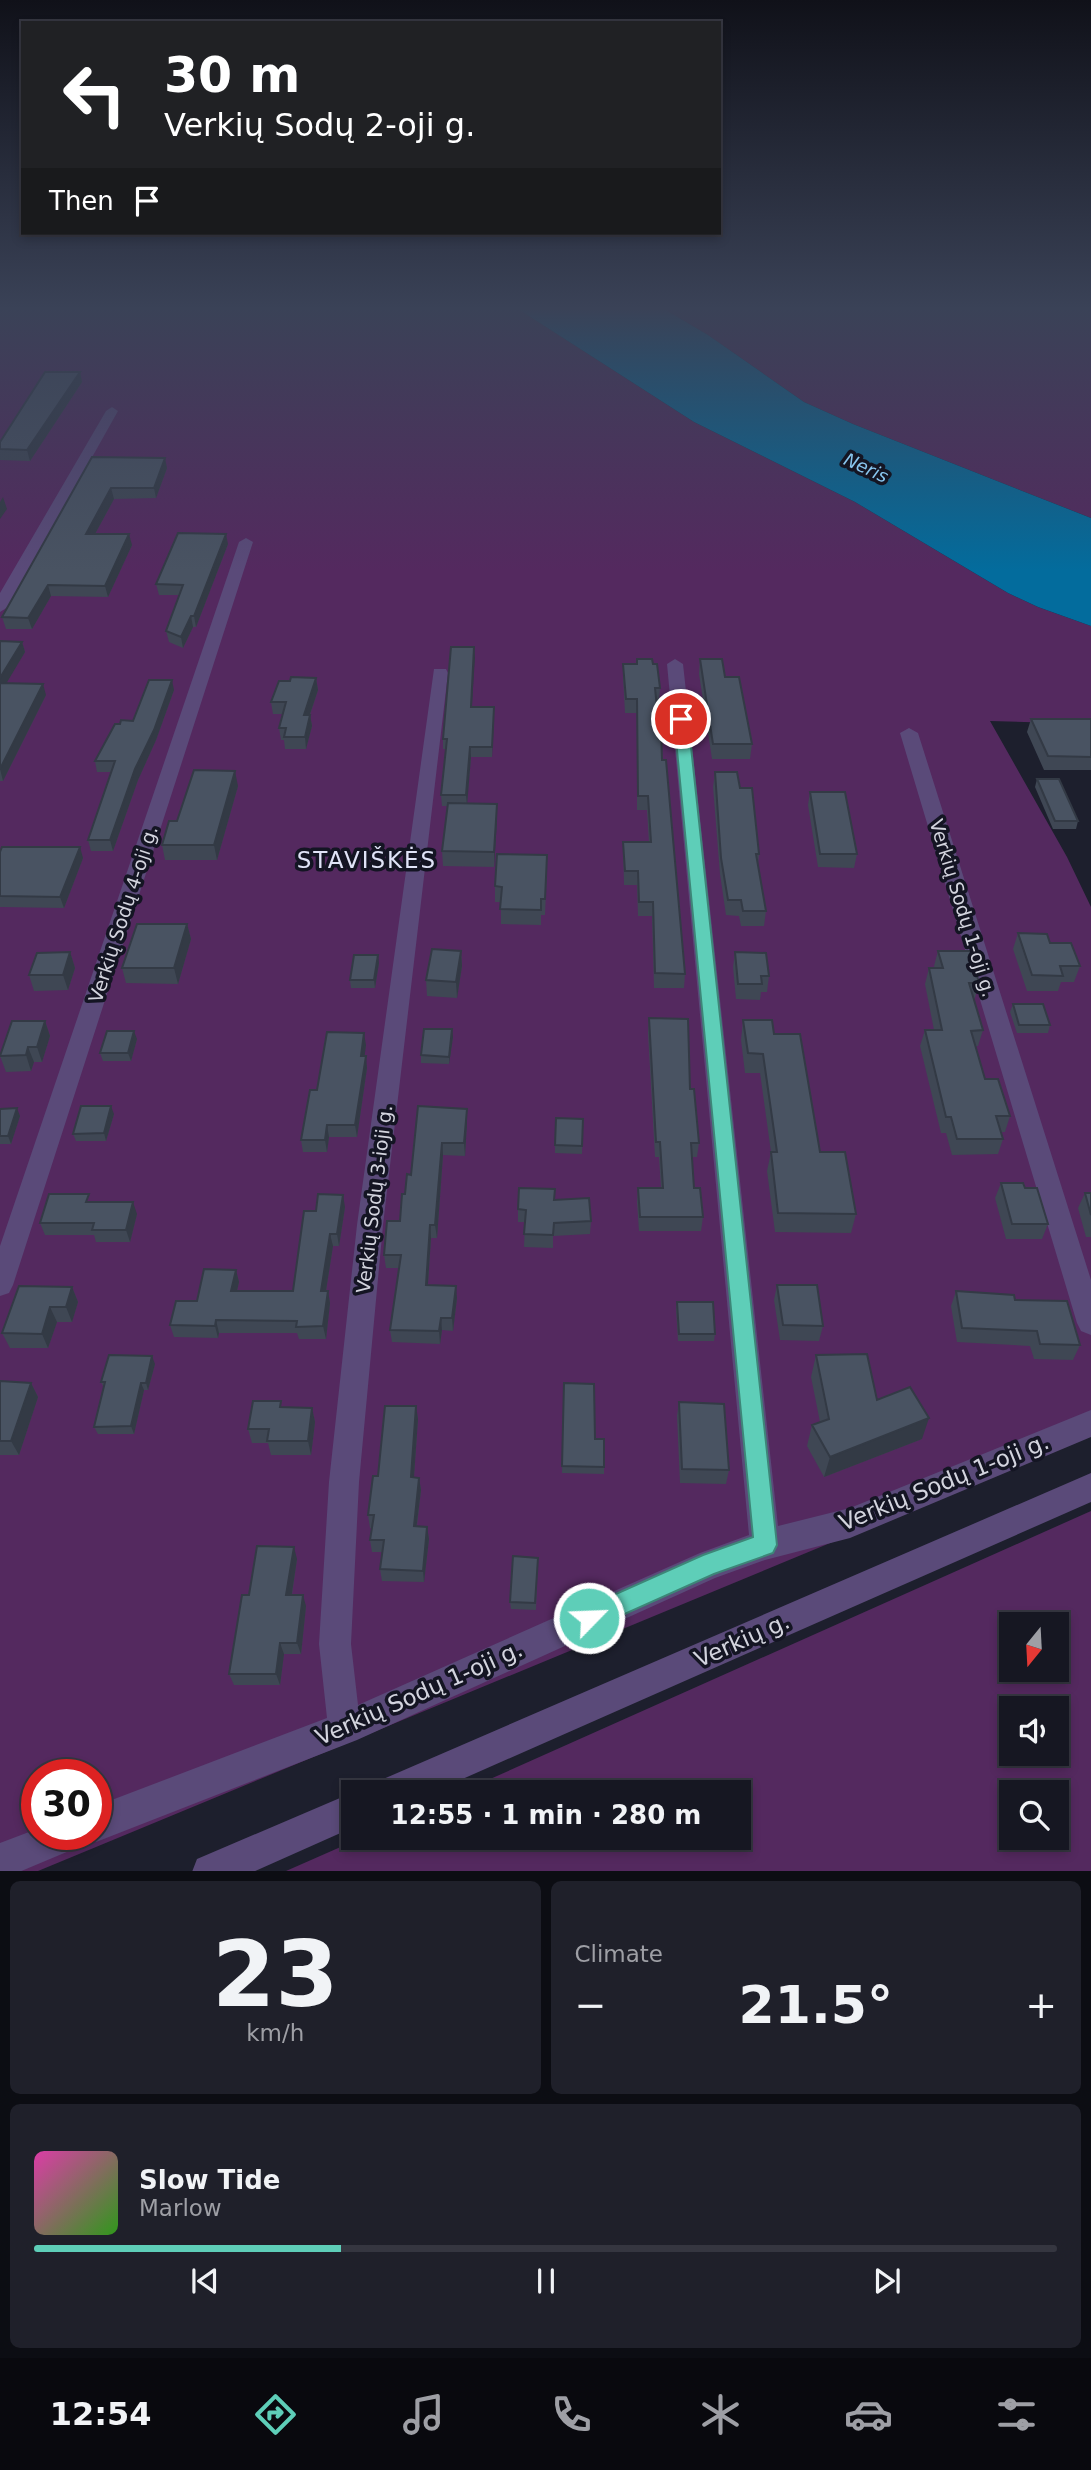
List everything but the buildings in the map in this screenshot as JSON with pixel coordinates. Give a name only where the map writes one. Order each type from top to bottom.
[{"type":"street","points":[[0,607],[113,411]]},
{"type":"street","name":"Verkių Sodų 4-oji g.","points":[[0,1285],[246,542]]},
{"type":"street","points":[[675,664],[765,1545]]},
{"type":"street","name":"Verkių Sodų 3-ioji g.","points":[[345,1728],[335,1644],[344,1482],[370,1225],[440,673]]},
{"type":"street","name":"Verkių Sodų 1-oji g.","points":[[909,733],[1091,1323]]},
{"type":"street","name":"Verkių Sodų 1-oji g.","points":[[112,1818],[345,1728],[711,1564],[765,1545],[850,1523],[1091,1423]]},
{"type":"street","name":"Verkių g.","points":[[420,1780],[1091,1487]]},
{"type":"street","points":[[210,1871],[341,1815]]},
{"type":"street","points":[[0,1861],[28,1850]]},
{"type":"shaded area","points":[[0,396],[654,396],[694,422],[855,502],[1008,593],[1091,626],[1091,724],[990,721],[1067,857],[1091,907],[1091,1435],[112,1840],[112,1759],[21,1759],[21,1850],[89,1850],[38,1871],[0,1871]]},
{"type":"shaded area","points":[[796,396],[1091,396],[1091,518],[853,424]]},
{"type":"shaded area","points":[[1091,1511],[1091,1871],[286,1871],[341,1847],[341,1850],[751,1850],[751,1780],[488,1780]]},
{"type":"water","name":"Neris","points":[[654,396],[796,396],[853,424],[1091,518],[1091,626],[1008,593],[855,502],[694,422]]},
{"type":"district","name":"STAVIŠKĖS","points":[[367,860]]},
{"type":"route","points":[[589,1618],[711,1564],[765,1545],[681,719]]}]
